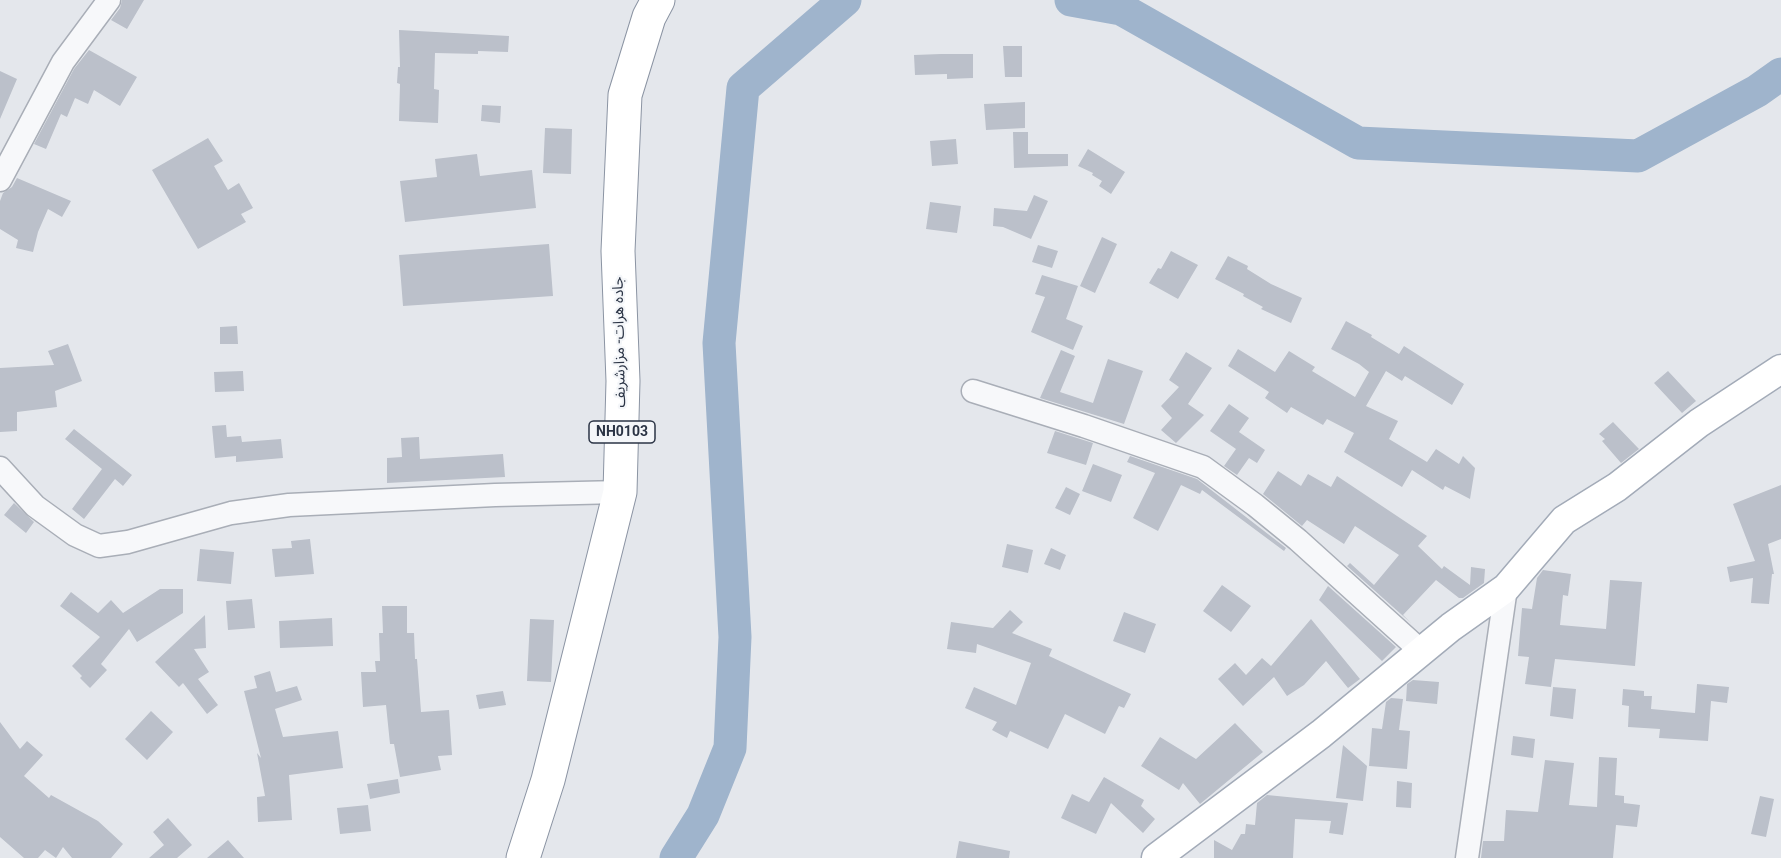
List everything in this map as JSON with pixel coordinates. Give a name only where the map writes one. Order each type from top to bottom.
[{"type":"highway","name":"جاده هرات- مزارشریف","points":[[523,858],[548,780],[620,492],[624,381],[618,250],[625,95],[649,17],[658,0]]},
{"type":"main road","points":[[1156,858],[1320,734],[1451,627],[1506,588],[1564,520],[1617,487],[1699,423],[1781,369]]},
{"type":"street","points":[[0,180],[63,62],[109,0]]},
{"type":"street","points":[[973,391],[1203,467],[1298,540],[1421,651]]},
{"type":"street","points":[[0,468],[35,506],[75,535],[99,546],[128,542],[231,513],[289,505],[495,495],[620,492]]},
{"type":"street","points":[[1467,858],[1506,588]]},
{"type":"building","points":[[122,0],[144,0],[127,29],[111,20],[120,8]]},
{"type":"building","points":[[399,30],[509,36],[508,52],[435,53],[434,89],[439,90],[438,123],[399,121],[400,84],[397,83],[398,67],[400,67]]},
{"type":"building","points":[[1003,46],[1022,46],[1022,77],[1005,77]]},
{"type":"building","points":[[89,50],[137,77],[120,106],[94,90],[88,104],[75,98],[67,117],[61,114],[46,149],[34,144],[74,69]]},
{"type":"building","points":[[973,54],[973,78],[947,79],[947,74],[915,75],[914,55]]},
{"type":"building","points":[[0,71],[17,79],[0,119]]},
{"type":"building","points":[[1025,102],[1025,128],[986,130],[984,104]]},
{"type":"building","points":[[482,105],[501,106],[500,123],[481,121]]},
{"type":"building","points":[[545,128],[572,129],[571,174],[543,173]]},
{"type":"building","points":[[1013,132],[1028,132],[1028,154],[1068,154],[1068,166],[1014,168]]},
{"type":"building","points":[[208,138],[223,161],[214,166],[228,190],[239,183],[253,208],[241,214],[246,222],[198,249],[152,170]]},
{"type":"building","points":[[956,139],[958,164],[932,166],[930,141]]},
{"type":"building","points":[[1088,149],[1125,172],[1111,194],[1099,186],[1102,181],[1092,175],[1093,173],[1078,166]]},
{"type":"building","points":[[477,154],[480,176],[532,170],[536,208],[405,222],[400,181],[437,177],[435,159]]},
{"type":"building","points":[[17,178],[71,201],[62,217],[48,209],[38,232],[33,252],[16,248],[18,240],[0,229],[0,201],[3,193],[12,187]]},
{"type":"building","points":[[1034,195],[1048,201],[1031,239],[1003,227],[993,226],[994,208],[1027,211]]},
{"type":"building","points":[[930,202],[961,206],[957,233],[926,229]]},
{"type":"building","points":[[1102,237],[1117,244],[1095,293],[1080,286]]},
{"type":"building","points":[[549,244],[553,296],[403,306],[399,255]]},
{"type":"building","points":[[1038,245],[1058,251],[1052,268],[1032,262]]},
{"type":"building","points":[[1171,251],[1198,265],[1178,299],[1149,283],[1158,268],[1161,269]]},
{"type":"building","points":[[1228,256],[1248,266],[1247,269],[1271,284],[1302,298],[1291,323],[1261,309],[1263,307],[1243,296],[1244,294],[1215,279]]},
{"type":"building","points":[[1042,275],[1078,286],[1066,319],[1083,326],[1073,350],[1031,332],[1045,297],[1035,294]]},
{"type":"building","points":[[1346,321],[1372,335],[1371,337],[1399,354],[1404,346],[1464,384],[1452,405],[1405,376],[1402,381],[1386,371],[1366,406],[1398,421],[1389,439],[1427,462],[1436,449],[1459,464],[1463,456],[1475,468],[1470,499],[1445,486],[1443,490],[1412,470],[1402,487],[1344,452],[1354,433],[1327,419],[1323,425],[1291,407],[1287,413],[1265,398],[1269,392],[1228,366],[1238,349],[1275,372],[1289,351],[1315,367],[1312,371],[1355,397],[1369,372],[1331,349]]},
{"type":"building","points":[[237,326],[238,344],[220,344],[220,327]]},
{"type":"building","points":[[68,344],[82,381],[55,391],[57,407],[17,412],[17,431],[0,432],[0,368],[54,365],[48,351]]},
{"type":"building","points":[[1061,350],[1075,356],[1060,392],[1093,403],[1108,359],[1143,371],[1124,424],[1040,398]]},
{"type":"building","points":[[1186,352],[1212,368],[1188,404],[1204,415],[1176,443],[1161,430],[1172,418],[1161,406],[1179,387],[1169,380]]},
{"type":"building","points":[[243,371],[244,391],[215,392],[214,372]]},
{"type":"building","points":[[1668,371],[1696,401],[1682,413],[1654,383]]},
{"type":"building","points":[[1229,404],[1249,418],[1239,432],[1265,450],[1257,463],[1249,458],[1237,475],[1224,466],[1236,449],[1210,431]]},
{"type":"building","points":[[1613,422],[1639,449],[1621,463],[1602,441],[1605,439],[1599,434]]},
{"type":"building","points":[[226,425],[227,437],[241,436],[242,442],[281,439],[283,458],[236,462],[236,456],[215,458],[212,426]]},
{"type":"building","points":[[74,429],[132,475],[123,486],[115,479],[84,519],[72,509],[102,469],[65,439]]},
{"type":"building","points":[[1055,431],[1093,443],[1086,465],[1047,453]]},
{"type":"building","points":[[419,437],[420,459],[503,454],[505,477],[387,483],[387,458],[402,457],[401,438]]},
{"type":"building","points":[[1130,456],[1197,479],[1286,548],[1284,551],[1202,490],[1200,494],[1181,485],[1158,531],[1133,518],[1155,473],[1127,462]]},
{"type":"building","points":[[1093,464],[1122,475],[1111,502],[1082,491]]},
{"type":"building","points":[[1278,471],[1301,486],[1308,474],[1331,487],[1337,476],[1427,536],[1418,546],[1442,569],[1444,566],[1470,585],[1471,567],[1485,569],[1484,583],[1463,598],[1459,598],[1436,580],[1403,615],[1411,623],[1347,566],[1350,563],[1374,585],[1399,555],[1355,526],[1344,544],[1307,520],[1302,526],[1263,494]]},
{"type":"building","points":[[1781,485],[1781,539],[1768,544],[1774,574],[1772,574],[1769,604],[1751,603],[1753,578],[1730,582],[1727,567],[1755,561],[1733,504]]},
{"type":"building","points":[[1066,487],[1080,494],[1070,515],[1055,508]]},
{"type":"building","points":[[14,503],[34,522],[26,533],[4,515]]},
{"type":"building","points":[[310,539],[314,574],[275,577],[272,549],[292,548],[291,541]]},
{"type":"building","points":[[1007,544],[1033,550],[1028,573],[1002,567]]},
{"type":"building","points":[[1051,548],[1066,555],[1060,570],[1044,564]]},
{"type":"building","points":[[200,549],[234,552],[231,584],[197,581]]},
{"type":"building","points":[[1543,570],[1571,574],[1568,596],[1563,595],[1560,625],[1606,629],[1610,580],[1642,582],[1635,666],[1555,659],[1551,687],[1525,684],[1529,657],[1518,656],[1522,608],[1532,609],[1537,578]]},
{"type":"building","points":[[1222,585],[1251,606],[1231,632],[1203,611]]},
{"type":"building","points":[[1328,586],[1396,647],[1382,661],[1319,600]]},
{"type":"building","points":[[160,589],[183,589],[183,613],[137,642],[129,629],[101,664],[107,670],[90,688],[72,666],[100,637],[60,606],[71,592],[98,613],[111,600],[123,613]]},
{"type":"building","points":[[252,599],[255,628],[228,630],[226,601]]},
{"type":"building","points":[[382,606],[407,606],[407,633],[414,633],[421,712],[449,710],[452,755],[438,756],[441,770],[400,777],[394,744],[390,744],[386,705],[363,707],[361,672],[376,672],[375,661],[380,661],[379,633],[383,633]]},
{"type":"building","points":[[1010,610],[1023,622],[1012,633],[1052,649],[1049,656],[1131,694],[1124,708],[1119,706],[1105,734],[1065,714],[1048,749],[1010,731],[1007,738],[992,730],[997,722],[965,708],[974,687],[1016,705],[1031,663],[977,644],[976,653],[947,649],[951,622],[993,628]]},
{"type":"building","points":[[1124,612],[1156,624],[1145,653],[1113,641]]},
{"type":"building","points":[[205,615],[206,648],[194,649],[209,672],[198,679],[218,705],[207,714],[183,683],[179,687],[155,662]]},
{"type":"building","points":[[332,618],[333,646],[280,648],[279,621]]},
{"type":"building","points":[[530,619],[554,620],[551,682],[527,681]]},
{"type":"building","points":[[1311,619],[1360,679],[1348,688],[1326,661],[1304,685],[1287,696],[1274,677],[1243,706],[1218,679],[1235,663],[1246,675],[1262,658],[1271,666]]},
{"type":"building","points":[[270,671],[276,692],[297,686],[302,700],[275,709],[283,737],[338,731],[343,768],[289,775],[292,820],[258,822],[257,797],[265,796],[257,753],[261,758],[244,691],[257,688],[254,676]]},
{"type":"building","points":[[1413,680],[1439,682],[1437,704],[1406,701],[1407,684]]},
{"type":"building","points":[[1697,684],[1729,687],[1727,703],[1711,701],[1708,741],[1659,738],[1660,729],[1628,727],[1629,706],[1622,705],[1623,689],[1644,691],[1644,696],[1652,696],[1651,709],[1695,713]]},
{"type":"building","points":[[1553,687],[1576,689],[1573,719],[1550,716]]},
{"type":"building","points":[[503,691],[506,705],[479,709],[476,695]]},
{"type":"building","points":[[1391,698],[1403,699],[1399,730],[1410,731],[1407,769],[1369,766],[1372,728],[1382,729],[1386,702]]},
{"type":"building","points":[[151,711],[173,732],[147,760],[125,739]]},
{"type":"building","points":[[0,722],[20,749],[27,741],[43,755],[24,776],[49,798],[51,795],[98,821],[123,844],[111,858],[72,858],[63,847],[56,858],[45,850],[38,858],[24,858],[0,837]]},
{"type":"building","points":[[1235,723],[1263,752],[1200,804],[1183,783],[1179,790],[1141,766],[1160,737],[1196,759]]},
{"type":"building","points":[[1513,736],[1535,739],[1533,758],[1511,755]]},
{"type":"building","points":[[1343,745],[1367,766],[1363,801],[1336,798]]},
{"type":"building","points":[[1599,757],[1617,758],[1615,795],[1624,796],[1624,803],[1640,805],[1637,827],[1616,825],[1613,858],[1481,858],[1483,841],[1504,841],[1506,810],[1538,812],[1545,760],[1574,763],[1569,805],[1597,807]]},
{"type":"building","points":[[1104,777],[1144,800],[1141,806],[1155,819],[1143,833],[1111,803],[1096,834],[1061,818],[1072,794],[1089,802]]},
{"type":"building","points":[[398,779],[400,793],[370,799],[367,784]]},
{"type":"building","points":[[1397,781],[1412,783],[1411,808],[1396,807]]},
{"type":"building","points":[[1267,795],[1348,803],[1343,835],[1329,833],[1331,821],[1295,819],[1293,858],[1214,858],[1214,840],[1232,850],[1241,834],[1245,834],[1246,824],[1255,825],[1257,803]]},
{"type":"building","points":[[1760,796],[1774,799],[1766,837],[1751,834]]},
{"type":"building","points":[[368,805],[371,831],[340,834],[337,808]]},
{"type":"building","points":[[168,818],[192,845],[177,858],[149,858],[164,845],[153,832]]},
{"type":"building","points":[[228,840],[244,858],[207,858]]},
{"type":"building","points":[[959,841],[1010,851],[1009,858],[956,858]]},
{"type":"waterway","points":[[676,858],[703,815],[730,748],[735,637],[719,343],[743,88],[845,0]]},
{"type":"waterway","points":[[1071,0],[1121,9],[1358,143],[1638,156],[1757,91],[1781,74]]}]
